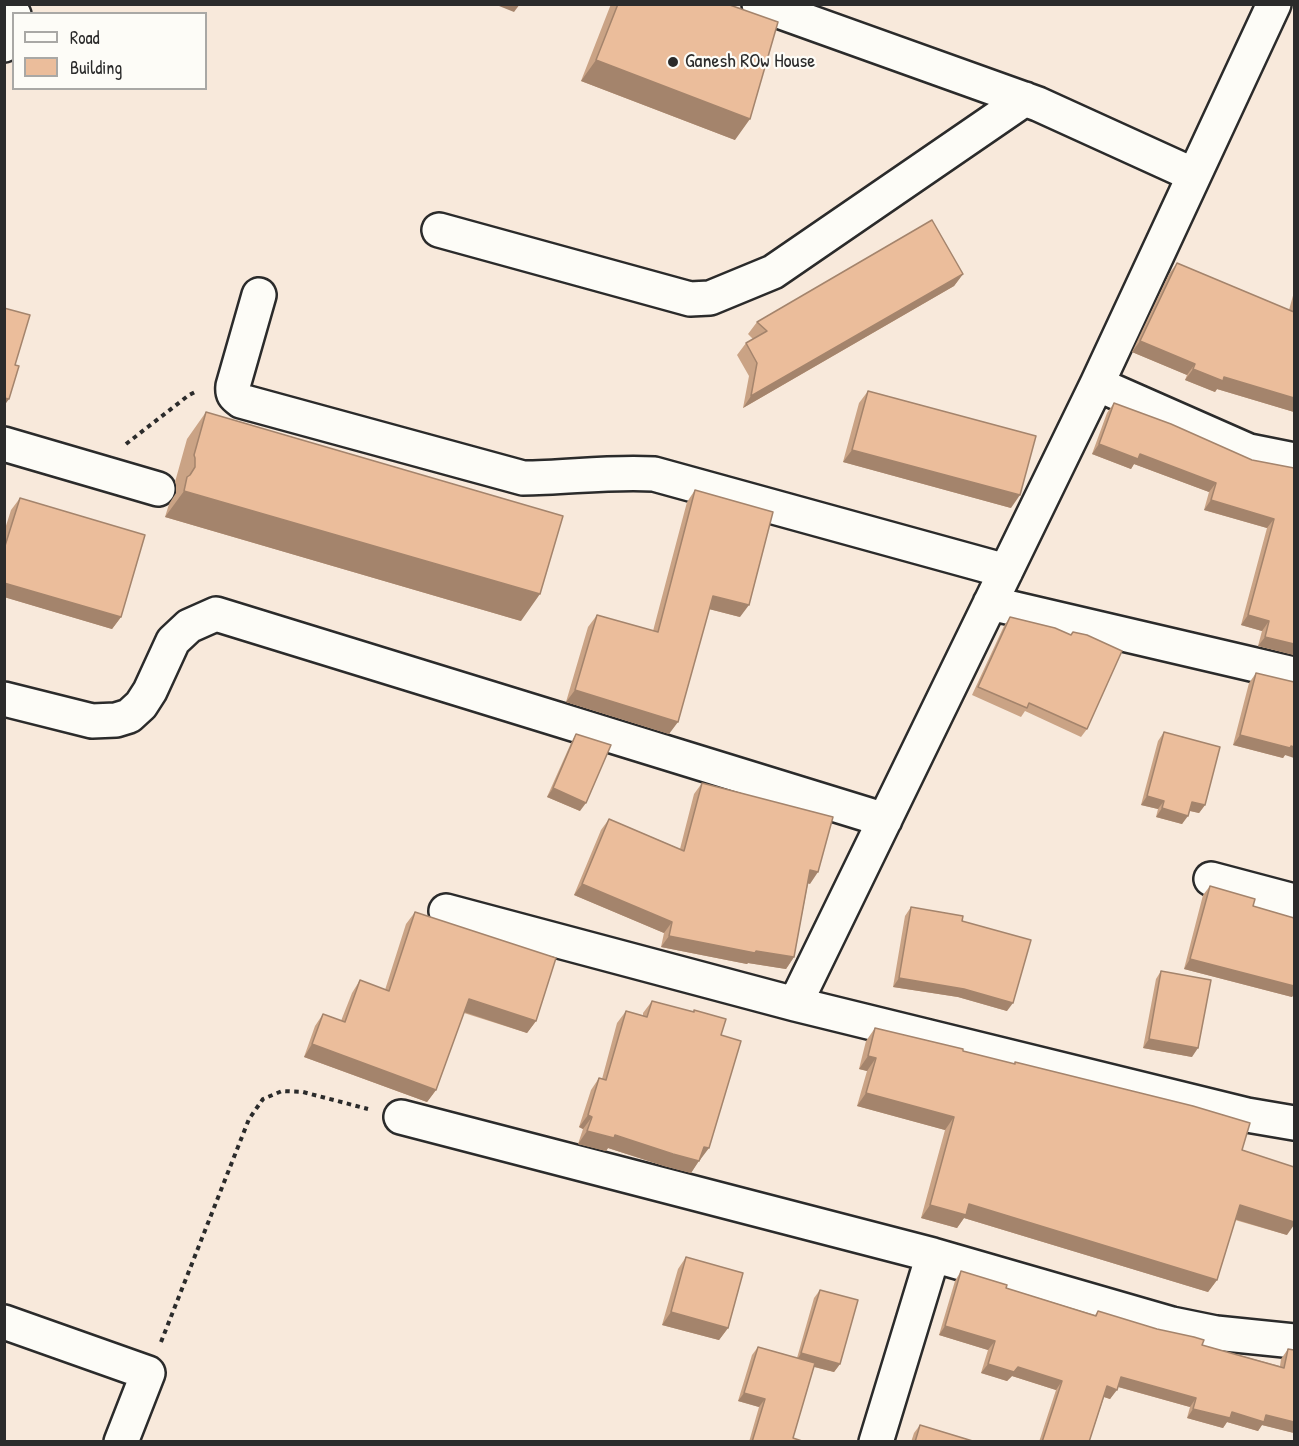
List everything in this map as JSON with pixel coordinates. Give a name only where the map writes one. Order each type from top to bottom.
[{"type":"street","points":[[759,4],[1025,99],[1194,175]]},
{"type":"street","points":[[795,1004],[1097,384],[1274,4]]},
{"type":"street","points":[[4,45],[12,20]]},
{"type":"street","points":[[439,230],[690,299],[710,298],[773,272],[1025,99]]},
{"type":"street","points":[[259,295],[233,386],[232,393],[241,401],[523,478],[629,472],[654,474],[1006,571]]},
{"type":"street","points":[[1097,384],[1249,451],[1294,460]]},
{"type":"street","points":[[4,444],[158,489]]},
{"type":"street","points":[[990,603],[1294,674]]},
{"type":"street","points":[[4,699],[92,721],[116,720],[129,716],[141,705],[150,691],[173,641],[189,626],[216,614],[885,820]]},
{"type":"street","points":[[1211,879],[1294,901]]},
{"type":"street","points":[[446,911],[795,1004],[1247,1115],[1294,1123]]},
{"type":"street","points":[[401,1117],[933,1255],[1172,1324],[1216,1333],[1294,1341]]},
{"type":"street","points":[[876,1442],[933,1255]]},
{"type":"street","points":[[4,1322],[148,1373],[120,1442]]},
{"type":"path","points":[[92,469],[189,395],[207,385],[233,386]]},
{"type":"path","points":[[148,1373],[249,1119],[263,1099],[282,1091],[303,1092],[401,1117]]},
{"type":"building","name":"Ganesh ROw House","points":[[618,4],[727,4],[778,22],[750,119],[596,60]]},
{"type":"building","points":[[932,220],[963,274],[751,396],[757,363],[746,343],[767,331],[757,322]]},
{"type":"building","points":[[1177,263],[1294,312],[1294,398],[1224,377],[1223,381],[1193,369],[1195,364],[1140,341]]},
{"type":"building","points":[[4,308],[30,315],[15,365],[19,366],[9,399],[4,398]]},
{"type":"building","points":[[868,391],[1036,436],[1020,495],[852,450]]},
{"type":"building","points":[[1114,403],[1171,424],[1252,460],[1294,468],[1294,644],[1265,637],[1269,621],[1248,615],[1274,519],[1211,500],[1216,483],[1140,454],[1138,459],[1099,444]]},
{"type":"building","points":[[206,412],[563,516],[540,594],[184,491],[187,477],[195,467],[194,455]]},
{"type":"building","points":[[695,490],[773,512],[749,605],[713,596],[678,722],[575,690],[597,615],[658,632]]},
{"type":"building","points":[[20,498],[145,535],[121,617],[4,583],[4,549]]},
{"type":"building","points":[[1010,617],[1055,628],[1071,635],[1073,632],[1087,635],[1122,651],[1087,729],[1029,703],[1027,708],[978,687]]},
{"type":"building","points":[[1256,673],[1294,682],[1294,747],[1290,748],[1240,735]]},
{"type":"building","points":[[1164,732],[1220,747],[1205,805],[1192,802],[1188,816],[1162,808],[1164,801],[1147,796]]},
{"type":"building","points":[[576,734],[611,745],[586,803],[553,788]]},
{"type":"building","points":[[702,783],[833,817],[818,872],[810,870],[794,957],[756,951],[755,953],[669,936],[672,922],[582,884],[609,819],[684,851]]},
{"type":"building","points":[[1210,886],[1255,899],[1253,906],[1294,918],[1294,986],[1190,959]]},
{"type":"building","points":[[911,907],[963,916],[962,921],[1031,940],[1013,1003],[964,989],[899,978]]},
{"type":"building","points":[[415,912],[556,958],[536,1021],[469,999],[436,1090],[312,1044],[323,1014],[345,1022],[360,980],[389,991]]},
{"type":"building","points":[[1161,971],[1211,980],[1198,1048],[1149,1039]]},
{"type":"building","points":[[652,1001],[726,1019],[721,1035],[741,1041],[709,1148],[704,1147],[699,1161],[615,1135],[614,1138],[587,1131],[592,1117],[588,1115],[599,1078],[606,1080],[626,1011],[647,1017]]},
{"type":"building","points":[[875,1028],[1193,1106],[1250,1123],[1242,1150],[1294,1167],[1294,1222],[1240,1205],[1217,1280],[969,1204],[966,1215],[930,1205],[954,1117],[866,1093],[876,1058],[868,1056]]},
{"type":"building","points":[[686,1257],[743,1273],[728,1328],[671,1312]]},
{"type":"building","points":[[961,1271],[1007,1285],[1006,1288],[1096,1316],[1098,1311],[1157,1329],[1194,1337],[1204,1340],[1202,1345],[1284,1368],[1288,1349],[1294,1350],[1294,1422],[1266,1415],[1264,1422],[1232,1412],[1230,1418],[1193,1409],[1196,1398],[1121,1377],[1117,1390],[1107,1386],[1089,1442],[1042,1442],[1062,1381],[1018,1367],[1014,1372],[988,1364],[995,1341],[945,1326]]},
{"type":"building","points":[[820,1290],[858,1300],[840,1364],[801,1353]]},
{"type":"building","points":[[758,1347],[815,1363],[793,1438],[805,1442],[752,1442],[765,1399],[744,1393]]},
{"type":"building","points":[[920,1425],[976,1442],[915,1442]]},
{"type":"place","name":"Ganesh ROw House","points":[[673,62]]}]
